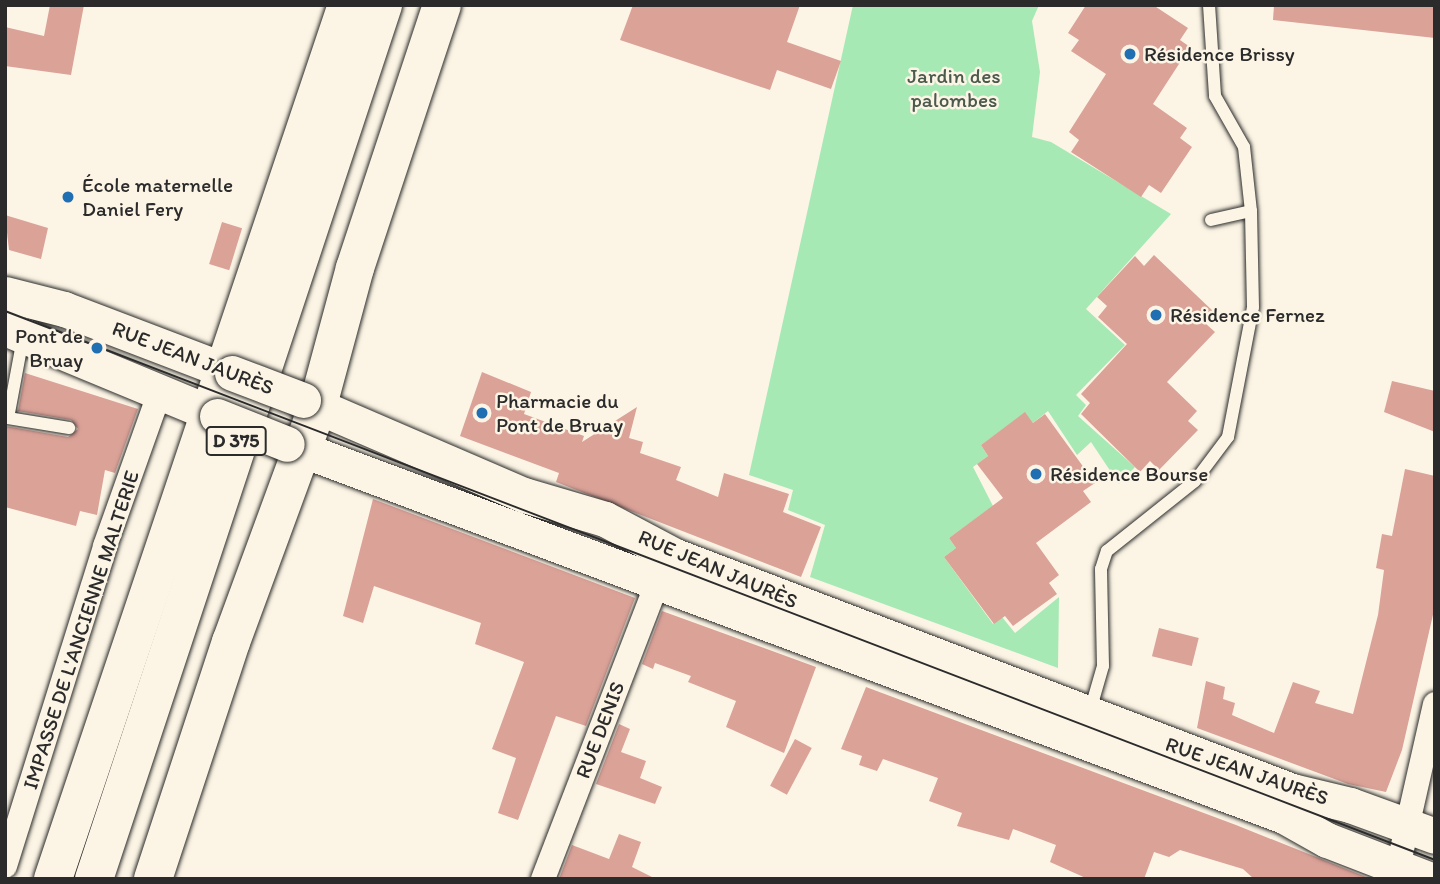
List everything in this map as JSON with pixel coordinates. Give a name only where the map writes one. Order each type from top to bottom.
[{"type":"main road","points":[[53,879],[212,414],[347,5]]},
{"type":"main road","name":"D 375","points":[[94,879],[383,5]]},
{"type":"main road","points":[[153,879],[442,5]]},
{"type":"main road","name":"RUE JEAN JAURÈS","points":[[5,294],[64,309],[310,403],[468,473],[605,519],[675,556],[1089,714],[1300,794],[1421,831]]},
{"type":"main road","name":"RUE JEAN JAURÈS","points":[[14,333],[294,447],[1284,816],[1413,873]]},
{"type":"street","name":"IMPASSE DE L'ANCIENNE MALTERIE","points":[[5,866],[101,559],[159,394]]},
{"type":"street","name":"RUE DENIS","points":[[543,879],[658,581]]},
{"type":"street","points":[[1413,873],[1421,831],[1435,704]]},
{"type":"lane","points":[[1089,714],[1103,666],[1103,561],[1117,538],[1195,481],[1228,437],[1253,307],[1251,211],[1244,147],[1215,96],[1209,5]]},
{"type":"lane","points":[[1211,220],[1251,211]]},
{"type":"lane","points":[[14,333],[8,418],[69,428]]},
{"type":"green space","name":"Jardin des palombes","points":[[853,5],[1039,5],[1032,21],[1040,72],[1032,137],[1051,142],[1171,214],[1086,309],[1125,345],[1076,395],[1086,405],[1078,416],[1135,467],[1119,484],[1091,442],[1077,455],[1048,411],[1033,423],[1025,413],[981,445],[988,456],[973,467],[993,506],[949,538],[956,548],[944,557],[993,624],[1002,617],[1015,633],[1059,597],[1058,668],[810,577],[825,525],[788,510],[793,490],[749,475]]},
{"type":"building","points":[[50,5],[84,5],[71,75],[5,66],[5,27],[44,36]]},
{"type":"building","points":[[633,5],[800,5],[787,42],[841,61],[831,89],[777,70],[770,90],[620,40]]},
{"type":"building","points":[[1086,5],[1153,5],[1188,28],[1180,40],[1190,47],[1153,104],[1187,128],[1180,138],[1192,147],[1161,193],[1149,185],[1141,197],[1071,152],[1079,140],[1069,132],[1106,74],[1071,51],[1079,40],[1068,33]]},
{"type":"building","points":[[1274,5],[1435,5],[1435,38],[1273,20]]},
{"type":"building","points":[[5,215],[48,228],[41,259],[9,250]]},
{"type":"building","points":[[222,222],[242,228],[229,270],[209,264]]},
{"type":"building","points":[[1154,255],[1215,313],[1205,323],[1215,332],[1167,382],[1197,411],[1188,421],[1198,430],[1159,470],[1150,461],[1140,472],[1081,414],[1090,403],[1081,394],[1127,344],[1098,317],[1107,306],[1097,297],[1135,256],[1144,266]]},
{"type":"building","points":[[482,372],[531,392],[524,414],[584,436],[582,442],[637,407],[629,438],[643,442],[640,453],[681,467],[676,480],[718,497],[724,473],[789,494],[783,512],[821,527],[801,577],[556,482],[559,473],[460,436]]},
{"type":"building","points":[[25,373],[138,409],[115,473],[105,470],[97,515],[80,511],[76,526],[5,507],[5,426],[68,437],[78,429],[71,420],[18,411]]},
{"type":"building","points":[[1392,381],[1435,391],[1435,432],[1384,412]]},
{"type":"building","points":[[1025,412],[1033,423],[1045,414],[1095,483],[1083,491],[1091,502],[1036,543],[1059,575],[1049,583],[1057,594],[1013,626],[1005,616],[994,624],[944,557],[956,548],[949,538],[1003,498],[977,464],[988,456],[981,445]]},
{"type":"building","points":[[1405,469],[1435,476],[1435,606],[1402,750],[1386,792],[1348,784],[1197,728],[1206,681],[1225,687],[1223,699],[1235,703],[1232,715],[1274,733],[1293,682],[1320,691],[1315,703],[1353,714],[1378,615],[1384,570],[1376,568],[1382,534],[1392,536]]},
{"type":"building","points":[[373,499],[635,598],[586,726],[556,716],[518,820],[498,813],[516,758],[492,749],[524,662],[475,644],[481,623],[374,586],[363,623],[343,616]]},
{"type":"building","points":[[662,611],[816,667],[784,753],[726,727],[736,701],[688,682],[691,676],[655,663],[653,669],[642,664]]},
{"type":"building","points":[[1159,628],[1199,638],[1192,666],[1152,656]]},
{"type":"building","points":[[866,687],[1236,825],[1371,879],[1254,879],[1243,869],[1180,850],[1169,857],[1154,852],[1144,879],[1088,879],[1050,862],[1056,845],[1013,829],[1009,840],[957,826],[962,813],[929,801],[938,778],[883,759],[877,771],[859,765],[862,756],[841,749]]},
{"type":"building","points":[[619,724],[630,729],[621,752],[646,761],[640,778],[662,787],[655,804],[596,784]]},
{"type":"building","points":[[795,739],[812,748],[787,795],[770,786]]},
{"type":"building","points":[[619,834],[641,842],[632,867],[656,879],[559,879],[572,845],[609,859]]},
{"type":"tram line","points":[[5,311],[1435,860]]},
{"type":"place","name":"Résidence Brissy","points":[[1130,54]]},
{"type":"place","name":"École maternelle Daniel Fery","points":[[68,197]]},
{"type":"place","name":"Résidence Fernez","points":[[1156,315]]},
{"type":"place","name":"Pont de Bruay","points":[[97,348]]},
{"type":"place","name":"Pharmacie du Pont de Bruay","points":[[482,413]]},
{"type":"place","name":"Résidence Bourse","points":[[1036,474]]}]
